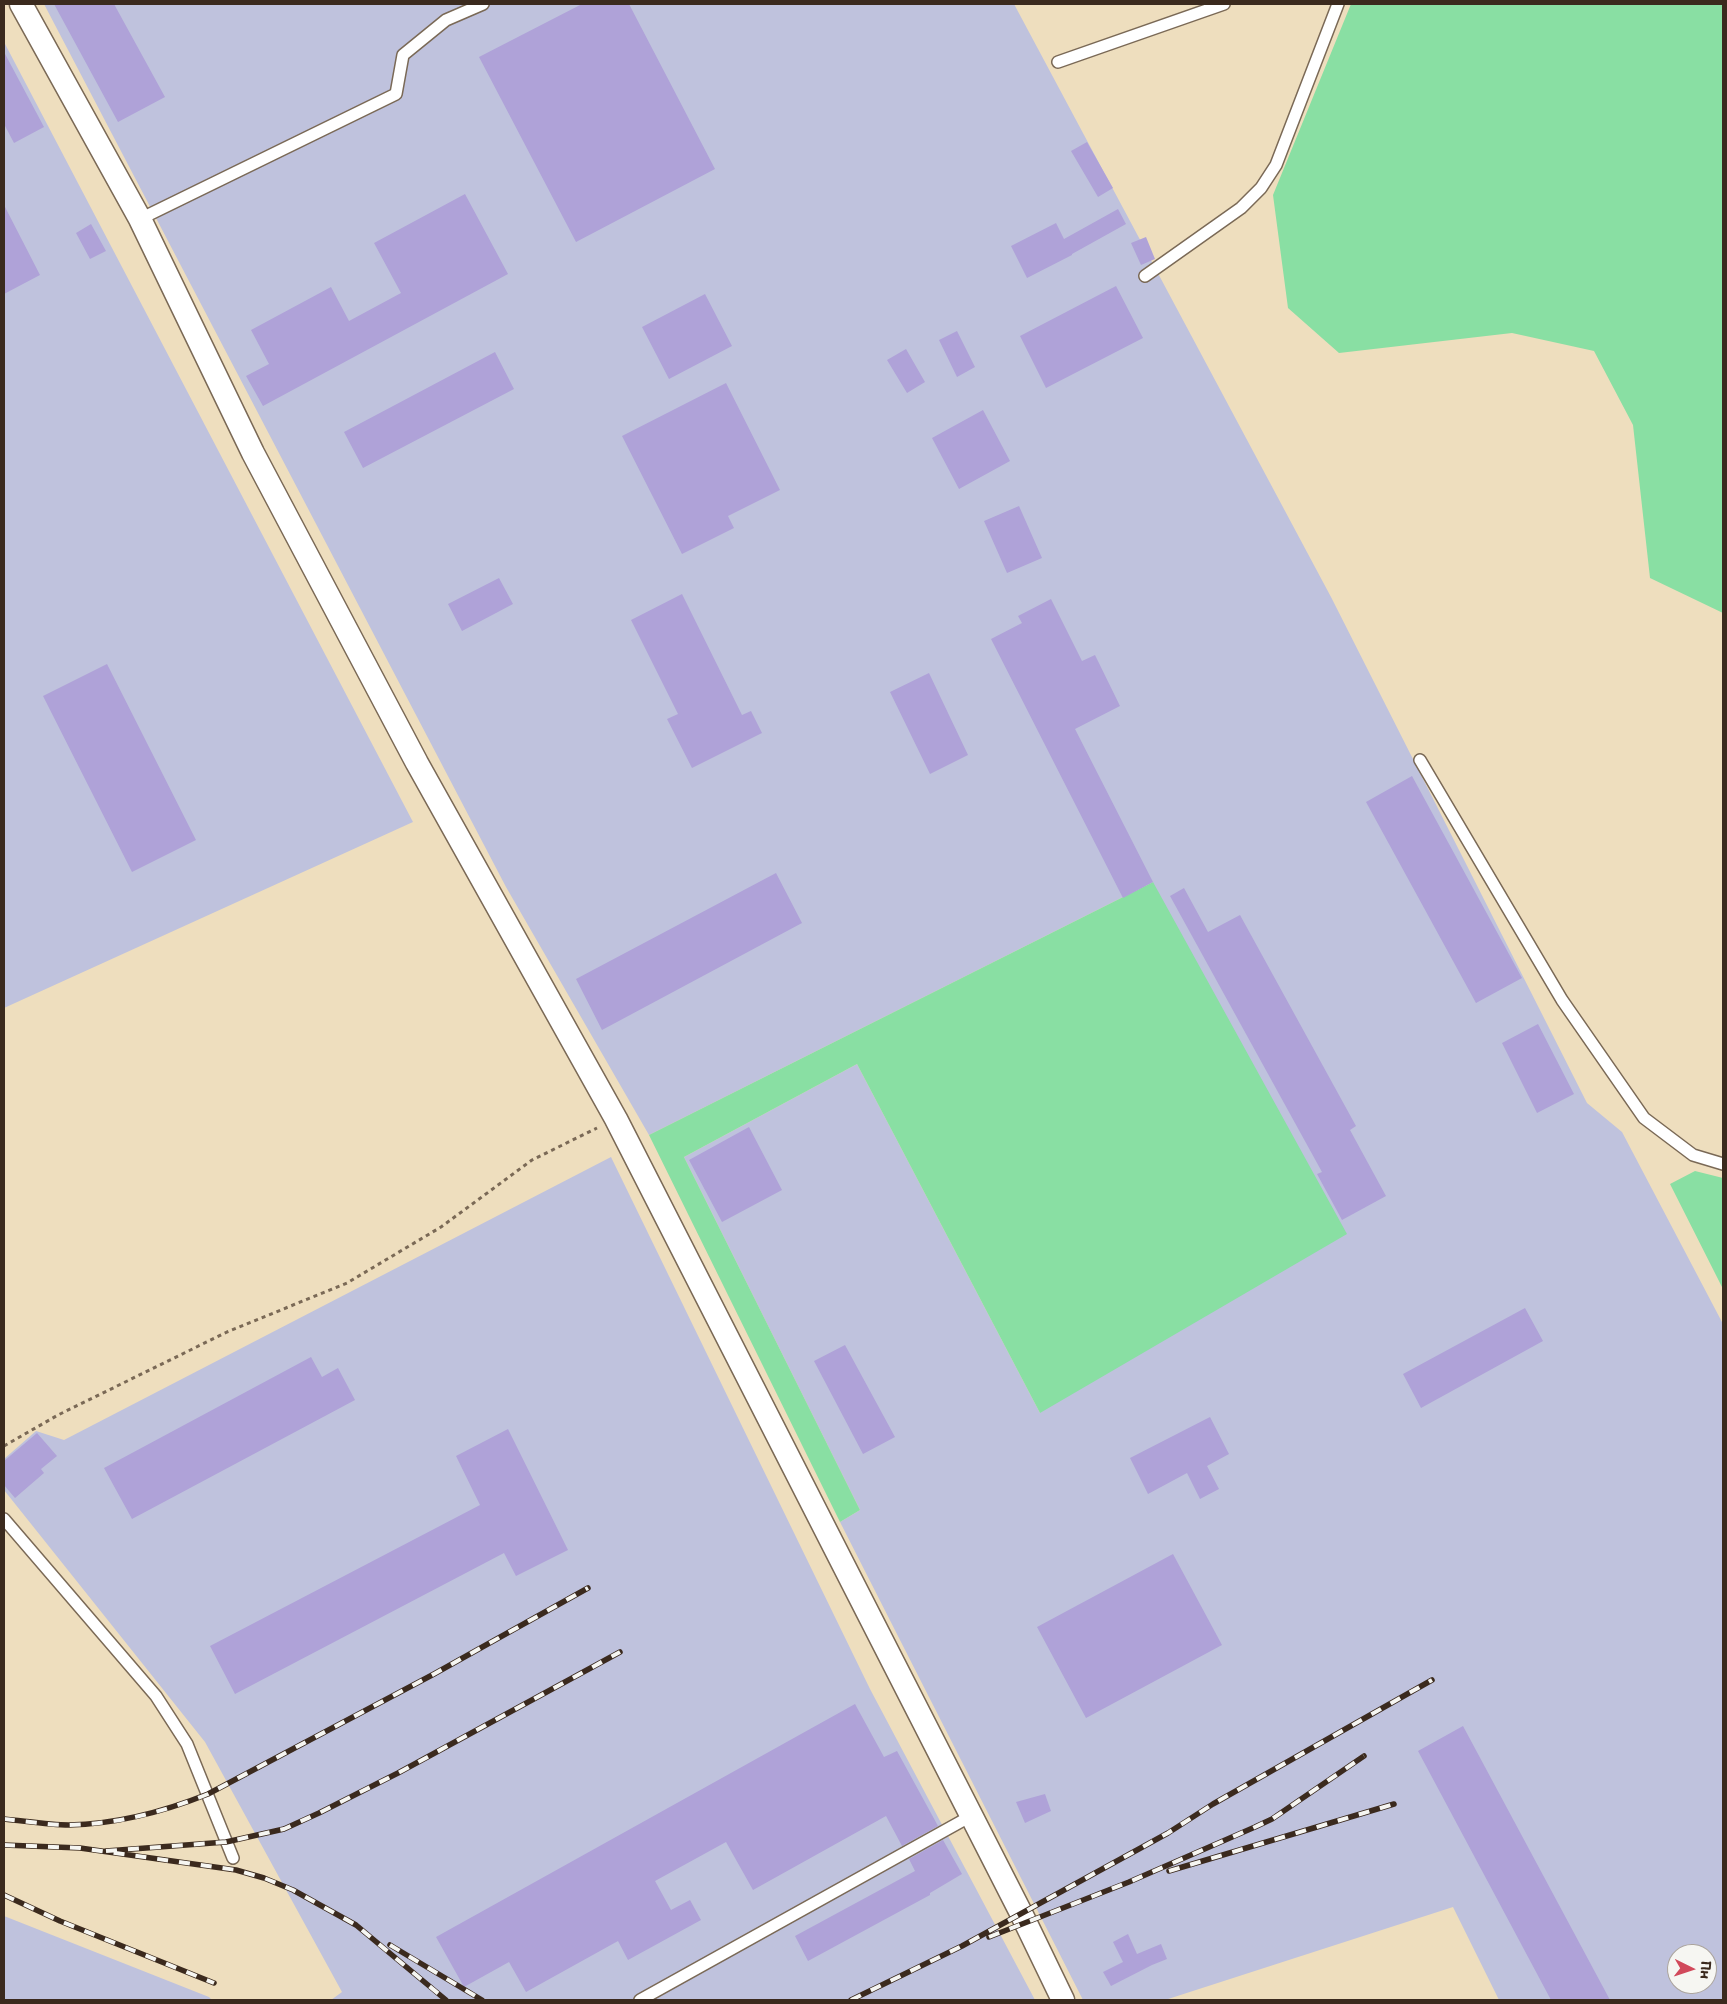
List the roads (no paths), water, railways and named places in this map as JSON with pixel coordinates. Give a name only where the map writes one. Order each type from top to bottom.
[{"type":"street","points":[[21,4],[140,219],[253,453],[417,763],[616,1119],[1063,2000]]},
{"type":"lane","points":[[140,219],[396,94],[403,55],[446,20],[483,4]]},
{"type":"lane","points":[[1058,62],[1224,4]]},
{"type":"lane","points":[[1145,276],[1241,208],[1261,188],[1276,165],[1338,4]]},
{"type":"lane","points":[[1420,760],[1562,1000],[1644,1118],[1693,1155],[1723,1164]]},
{"type":"lane","points":[[4,1519],[156,1696],[187,1744],[233,1858]]},
{"type":"lane","points":[[640,2000],[971,1816]]},
{"type":"railway","points":[[4,1819],[61,1825],[105,1822],[140,1816],[208,1794],[434,1674],[588,1588]]},
{"type":"railway","points":[[106,1851],[226,1842],[284,1829],[398,1773],[620,1652]]},
{"type":"railway","points":[[851,2000],[962,1946],[1168,1833],[1213,1804],[1432,1680]]},
{"type":"railway","points":[[989,1937],[1129,1882],[1272,1819],[1364,1756]]},
{"type":"railway","points":[[1169,1871],[1394,1804]]},
{"type":"railway","points":[[4,1845],[80,1848],[236,1870],[264,1878],[293,1890],[356,1925],[446,2000]]},
{"type":"railway","points":[[4,1895],[60,1921],[214,1983]]},
{"type":"railway","points":[[390,1945],[482,2000]]}]
